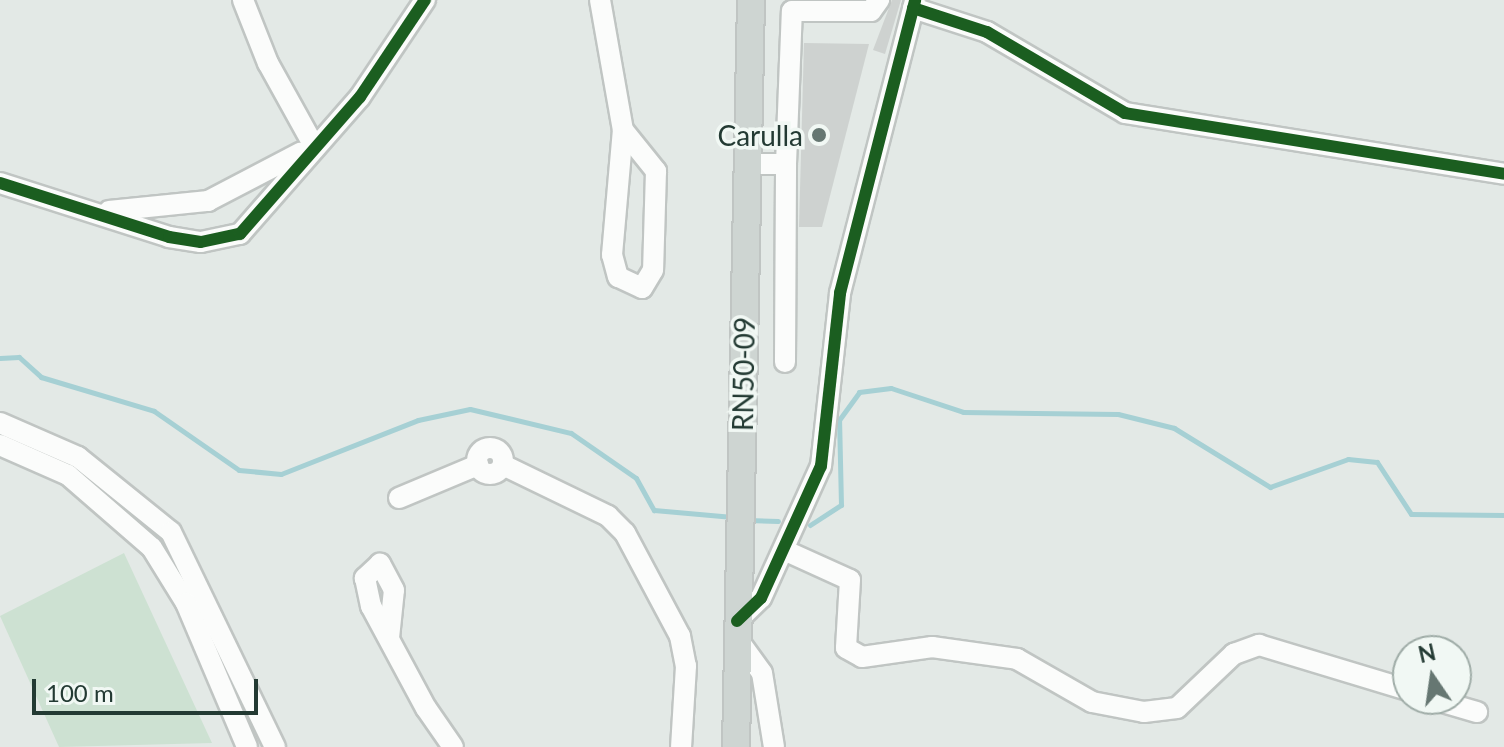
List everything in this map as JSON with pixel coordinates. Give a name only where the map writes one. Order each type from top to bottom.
[{"type":"main road","name":"RN50-09","points":[[736,747],[751,0]]},
{"type":"street","points":[[243,0],[268,63],[314,146]]},
{"type":"street","points":[[0,183],[169,237],[221,240],[258,217],[314,146],[360,97],[425,0]]},
{"type":"street","points":[[600,0],[623,130],[612,255],[618,277],[642,288],[653,270],[656,171],[623,130]]},
{"type":"street","points":[[785,362],[786,164],[792,6],[832,5],[871,11],[879,0]]},
{"type":"street","points":[[774,747],[762,673],[736,629],[761,598],[786,551],[821,466],[840,293],[914,4],[987,32],[1125,113],[1504,174]]},
{"type":"street","points":[[90,211],[208,201],[314,146]]},
{"type":"street","points":[[747,164],[786,164]]},
{"type":"street","points":[[0,423],[78,457],[171,532],[275,747]]},
{"type":"street","points":[[0,445],[89,490],[152,548],[186,603],[247,747]]},
{"type":"street","points":[[399,498],[478,465],[492,474],[503,465],[608,516],[625,533],[680,636],[686,666],[681,747]]},
{"type":"street","points":[[786,551],[850,580],[846,648],[862,657],[932,647],[1017,659],[1092,702],[1144,712],[1177,708],[1234,654],[1259,645],[1392,685]]},
{"type":"street","points":[[389,638],[453,747]]},
{"type":"street","points":[[1472,711],[1477,712]]},
{"type":"green space","points":[[124,553],[212,743],[59,747],[0,616]]},
{"type":"building","points":[[892,0],[901,0],[885,54],[873,50]]},
{"type":"building","name":"Carulla","points":[[804,43],[869,44],[822,227],[799,227]]},
{"type":"waterway","points":[[0,358],[19,357],[41,377],[154,411],[239,470],[281,474],[418,420],[470,409],[571,433],[636,478],[654,510],[733,517]]},
{"type":"waterway","points":[[810,525],[841,505],[839,420],[859,392],[891,388],[963,412],[1118,414],[1174,428],[1270,487],[1348,459],[1377,462],[1411,514],[1504,515]]},
{"type":"waterway","points":[[747,520],[778,521]]},
{"type":"cycle path","points":[[0,183],[169,237],[201,242],[240,234],[360,97],[425,0]]},
{"type":"cycle path","points":[[737,621],[761,598],[821,466],[840,293],[915,0]]},
{"type":"cycle path","points":[[913,8],[987,32],[1125,113],[1504,174]]},
{"type":"place","name":"Carulla","points":[[819,135]]}]
